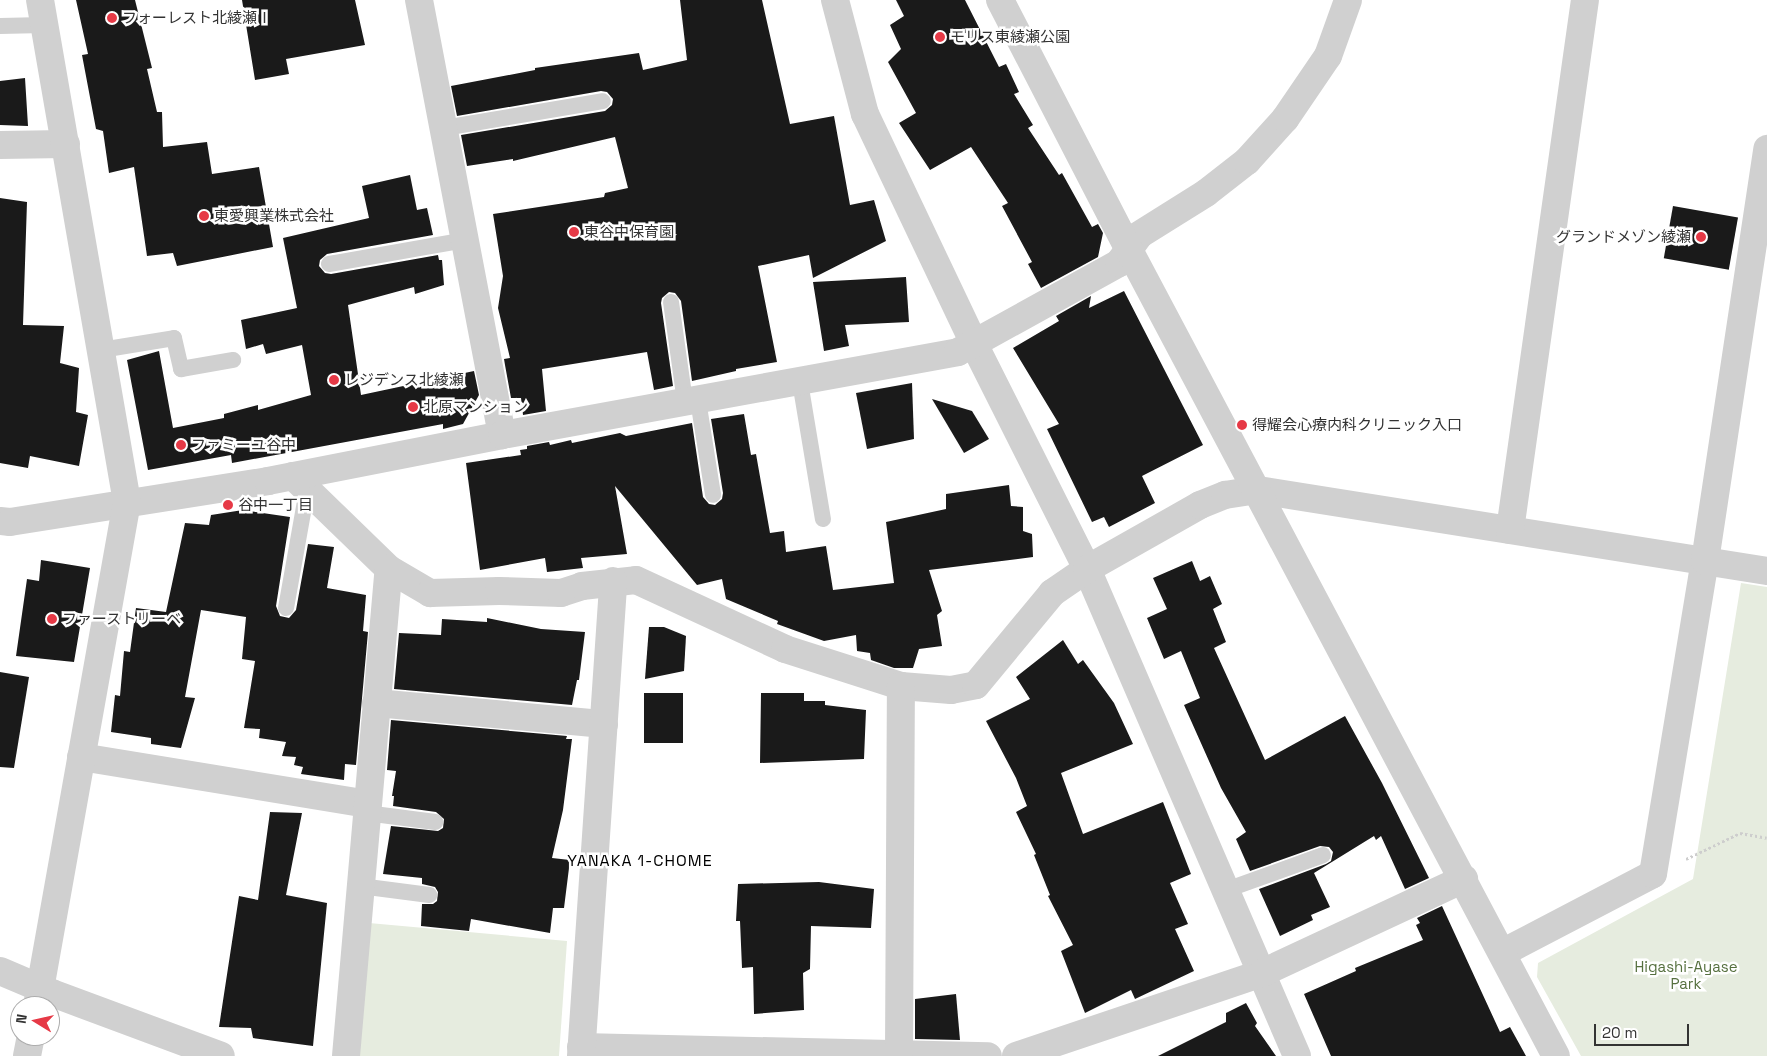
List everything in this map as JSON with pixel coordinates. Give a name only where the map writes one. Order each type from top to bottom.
[{"type":"street","points":[[419,0],[502,434]]},
{"type":"street","points":[[836,0],[864,114],[974,344],[1086,569],[1297,1056]]},
{"type":"street","points":[[1000,0],[1129,250],[1258,490],[1556,1056]]},
{"type":"street","points":[[0,521],[10,522],[127,502],[300,483],[502,434],[800,382],[958,352],[1119,263],[1139,235],[1206,193],[1246,161],[1285,119],[1328,56],[1348,0]]},
{"type":"street","points":[[1510,530],[1585,0]]},
{"type":"street","points":[[38,996],[127,502],[42,12]]},
{"type":"street","points":[[0,145],[66,144]]},
{"type":"street","points":[[1502,953],[1653,874],[1705,561],[1767,149]]},
{"type":"street","points":[[300,483],[389,569],[430,592],[499,591],[561,593],[582,586],[613,581],[636,580],[785,649],[901,686],[951,690],[976,685],[1052,593],[1086,569],[1200,505],[1224,495],[1258,490],[1767,571]]},
{"type":"street","points":[[346,1056],[389,569]]},
{"type":"street","points":[[613,581],[581,1051],[899,1053],[988,1056]]},
{"type":"street","points":[[899,1053],[901,686]]},
{"type":"street","points":[[376,703],[604,724]]},
{"type":"street","points":[[82,757],[367,809]]},
{"type":"street","points":[[1016,1056],[1262,974],[1464,879]]},
{"type":"street","points":[[0,971],[37,996]]},
{"type":"street","points":[[60,1004],[221,1056]]},
{"type":"lane","points":[[0,26],[42,12]]},
{"type":"lane","points":[[444,128],[603,101]]},
{"type":"lane","points":[[329,264],[465,240]]},
{"type":"lane","points":[[671,302],[713,495]]},
{"type":"lane","points":[[101,350],[174,338],[181,369],[233,360]]},
{"type":"lane","points":[[800,382],[823,519]]},
{"type":"lane","points":[[286,608],[300,483]]},
{"type":"lane","points":[[367,809],[435,822]]},
{"type":"lane","points":[[1226,890],[1322,855]]},
{"type":"lane","points":[[360,886],[429,895]]},
{"type":"path","points":[[1653,874],[1740,834],[1767,838]]},
{"type":"green space","name":"Higashi-Ayase Park","points":[[1741,583],[1767,587],[1767,1056],[1581,1056],[1537,977],[1538,963],[1693,879]]},
{"type":"green space","points":[[369,923],[567,941],[559,1056],[357,1056]]},
{"type":"building","points":[[76,0],[135,0],[152,68],[147,69],[157,112],[162,112],[163,147],[207,142],[212,174],[259,167],[273,247],[177,266],[173,253],[147,256],[134,167],[109,173],[103,131],[96,129],[82,55],[88,54]]},
{"type":"building","points":[[242,0],[355,0],[365,45],[286,59],[289,74],[255,80]]},
{"type":"building","points":[[680,0],[762,0],[790,124],[834,116],[850,205],[874,200],[886,241],[813,278],[809,255],[758,266],[777,362],[736,369],[736,371],[692,381],[681,301],[675,293],[669,292],[662,298],[661,303],[673,386],[654,390],[647,352],[542,369],[546,411],[523,415],[521,398],[511,398],[504,359],[510,358],[498,308],[503,276],[493,214],[604,197],[605,193],[628,188],[615,137],[513,161],[513,159],[467,166],[461,135],[605,111],[612,105],[613,99],[607,92],[601,91],[457,116],[451,86],[535,70],[535,68],[639,53],[643,70],[687,60]]},
{"type":"building","points":[[896,0],[965,0],[999,67],[1006,64],[1019,92],[1014,94],[1033,125],[1028,128],[1059,175],[1062,173],[1092,227],[1098,224],[1103,233],[1098,257],[1041,288],[1028,264],[1032,262],[1002,206],[1008,203],[971,147],[930,170],[899,123],[916,113],[888,62],[901,49],[890,25],[904,16]]},
{"type":"building","points":[[25,78],[28,126],[0,125],[0,81]]},
{"type":"building","points":[[410,175],[417,210],[427,208],[433,235],[327,254],[320,260],[319,266],[325,273],[331,274],[438,255],[439,260],[442,260],[444,285],[415,294],[414,287],[348,305],[361,395],[474,371],[479,395],[463,424],[443,429],[443,424],[232,463],[231,455],[148,470],[127,360],[159,351],[173,428],[224,418],[224,414],[258,405],[258,410],[311,395],[302,345],[266,354],[263,344],[246,349],[241,320],[297,308],[283,238],[369,218],[362,186]]},
{"type":"building","points":[[0,198],[27,202],[23,325],[64,326],[60,363],[79,368],[76,412],[88,415],[79,466],[30,456],[28,468],[0,463]]},
{"type":"building","name":"グランドメゾン綾瀬","points":[[1673,206],[1738,217],[1729,270],[1664,258]]},
{"type":"building","points":[[906,277],[909,322],[845,325],[849,346],[824,351],[813,282]]},
{"type":"building","points":[[1124,291],[1203,445],[1142,476],[1155,503],[1109,527],[1104,517],[1092,522],[1047,429],[1059,424],[1013,348],[1059,321],[1056,316],[1091,296],[1089,308]]},
{"type":"building","points":[[912,383],[914,439],[867,449],[856,393]]},
{"type":"building","points":[[932,399],[972,411],[989,439],[964,453]]},
{"type":"building","points":[[744,414],[751,455],[756,454],[770,533],[784,531],[786,552],[826,546],[833,590],[894,583],[886,522],[946,509],[946,494],[1009,485],[1011,506],[1023,507],[1023,531],[1032,534],[1033,557],[929,570],[942,611],[937,615],[942,646],[919,649],[913,668],[894,668],[871,660],[870,653],[857,651],[856,635],[824,641],[777,624],[778,621],[726,599],[722,579],[697,585],[615,486],[627,554],[581,558],[583,568],[547,572],[545,558],[480,570],[466,463],[521,455],[520,450],[527,449],[527,446],[549,442],[550,445],[571,440],[572,443],[620,433],[626,436],[692,423],[703,497],[709,504],[715,505],[722,499],[723,493],[711,419]]},
{"type":"building","points":[[243,510],[290,517],[276,606],[280,616],[289,618],[296,610],[308,544],[334,547],[327,588],[366,595],[363,631],[368,632],[356,765],[345,764],[344,780],[301,774],[303,767],[294,765],[296,757],[282,756],[286,742],[259,738],[260,729],[244,728],[255,661],[242,659],[246,617],[201,610],[185,697],[195,698],[181,748],[151,744],[151,738],[111,732],[115,695],[120,696],[124,651],[130,652],[136,608],[166,612],[185,523],[209,525],[211,515]]},
{"type":"building","name":"ファーストリーベ","points":[[41,560],[90,568],[74,662],[16,656],[27,579],[39,581]]},
{"type":"building","points":[[1192,561],[1200,581],[1210,576],[1222,604],[1213,609],[1226,642],[1214,648],[1265,760],[1345,716],[1382,783],[1429,878],[1405,889],[1381,836],[1376,840],[1374,836],[1314,873],[1330,907],[1311,915],[1313,920],[1280,936],[1259,889],[1326,864],[1331,861],[1333,852],[1329,847],[1320,846],[1250,871],[1236,839],[1246,832],[1221,788],[1184,705],[1200,698],[1181,651],[1164,659],[1147,618],[1167,609],[1153,578]]},
{"type":"building","points":[[487,618],[541,629],[585,632],[579,680],[577,680],[572,705],[394,689],[399,633],[441,635],[442,619],[487,622]]},
{"type":"building","points":[[649,627],[664,627],[686,636],[684,671],[645,679]]},
{"type":"building","points":[[1063,640],[1078,664],[1083,660],[1114,703],[1133,744],[1061,773],[1083,834],[1163,802],[1191,874],[1170,883],[1188,924],[1175,929],[1194,971],[1135,999],[1131,990],[1085,1013],[1061,951],[1073,945],[1048,896],[1050,895],[1034,855],[1036,854],[1016,812],[1027,806],[1016,778],[986,721],[1030,699],[1016,677]]},
{"type":"building","points":[[0,672],[29,677],[14,768],[0,767]]},
{"type":"building","points":[[644,693],[683,693],[683,743],[644,743]]},
{"type":"building","points":[[761,693],[804,693],[804,701],[825,701],[825,705],[866,710],[864,759],[760,763]]},
{"type":"building","points":[[391,720],[567,736],[566,739],[572,739],[563,810],[552,858],[570,860],[564,908],[553,908],[550,933],[471,919],[469,931],[421,926],[422,904],[433,904],[437,901],[438,892],[435,887],[422,884],[422,878],[383,874],[391,826],[438,831],[443,828],[444,819],[436,812],[393,806],[394,796],[392,796],[396,771],[387,770]]},
{"type":"building","points":[[270,812],[302,813],[286,895],[327,903],[313,1046],[253,1038],[251,1028],[219,1027],[239,896],[258,900]]},
{"type":"building","points":[[819,882],[874,889],[871,928],[811,926],[810,969],[803,973],[804,1010],[754,1014],[753,967],[742,968],[740,921],[736,921],[738,884]]},
{"type":"building","points":[[1442,906],[1500,1032],[1510,1027],[1526,1056],[1331,1056],[1304,994],[1356,971],[1355,968],[1423,940],[1416,925],[1420,923],[1417,918]]},
{"type":"building","points":[[956,994],[960,1040],[915,1039],[915,999]]},
{"type":"building","points":[[1246,1003],[1257,1023],[1255,1026],[1276,1056],[1158,1056],[1226,1022],[1226,1013]]},
{"type":"place","name":"フォーレスト北綾瀬Ⅰ","points":[[112,18]]},
{"type":"place","name":"モリス東綾瀬公園","points":[[940,37]]},
{"type":"place","name":"東愛興業株式会社","points":[[204,216]]},
{"type":"place","name":"東谷中保育園","points":[[574,232]]},
{"type":"place","name":"グランドメゾン綾瀬","points":[[1701,237]]},
{"type":"place","name":"レジデンス北綾瀬","points":[[334,380]]},
{"type":"place","name":"北原マンション","points":[[413,407]]},
{"type":"place","name":"得耀会心療内科クリニック入口","points":[[1242,425]]},
{"type":"place","name":"ファミーユ谷中","points":[[181,445]]},
{"type":"place","name":"谷中一丁目","points":[[228,505]]},
{"type":"place","name":"ファーストリーベ","points":[[52,619]]},
{"type":"district","name":"YANAKA 1-CHOME","points":[[640,861]]}]
